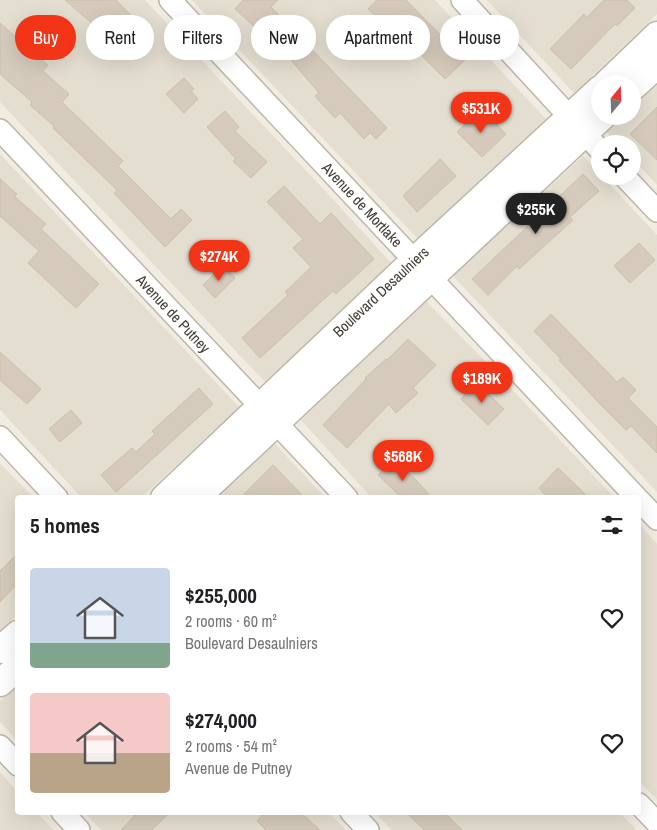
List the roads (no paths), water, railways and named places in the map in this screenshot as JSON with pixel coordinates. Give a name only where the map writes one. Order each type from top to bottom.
[{"type":"street","name":"Avenue de Mortlake","points":[[170,0],[634,495]]},
{"type":"street","points":[[462,0],[589,129]]},
{"type":"street","points":[[615,75],[657,35]]},
{"type":"street","points":[[641,80],[657,65]]},
{"type":"street","name":"Boulevard Desaulniers","points":[[168,495],[268,415],[422,269],[589,129]]},
{"type":"street","name":"Avenue de Putney","points":[[0,130],[344,495]]},
{"type":"street","points":[[632,185],[657,211]]},
{"type":"street","name":"Boulevard Desaulniers","points":[[199,495],[268,415]]},
{"type":"street","points":[[0,437],[54,495]]},
{"type":"street","name":"Avenue de Mortlake","points":[[641,502],[657,519]]},
{"type":"street","points":[[0,650],[15,637]]},
{"type":"street","points":[[0,683],[15,669]]},
{"type":"street","points":[[0,746],[15,762]]},
{"type":"street","points":[[641,806],[657,823]]},
{"type":"street","points":[[65,815],[78,830]]},
{"type":"street","points":[[354,815],[368,830]]}]
